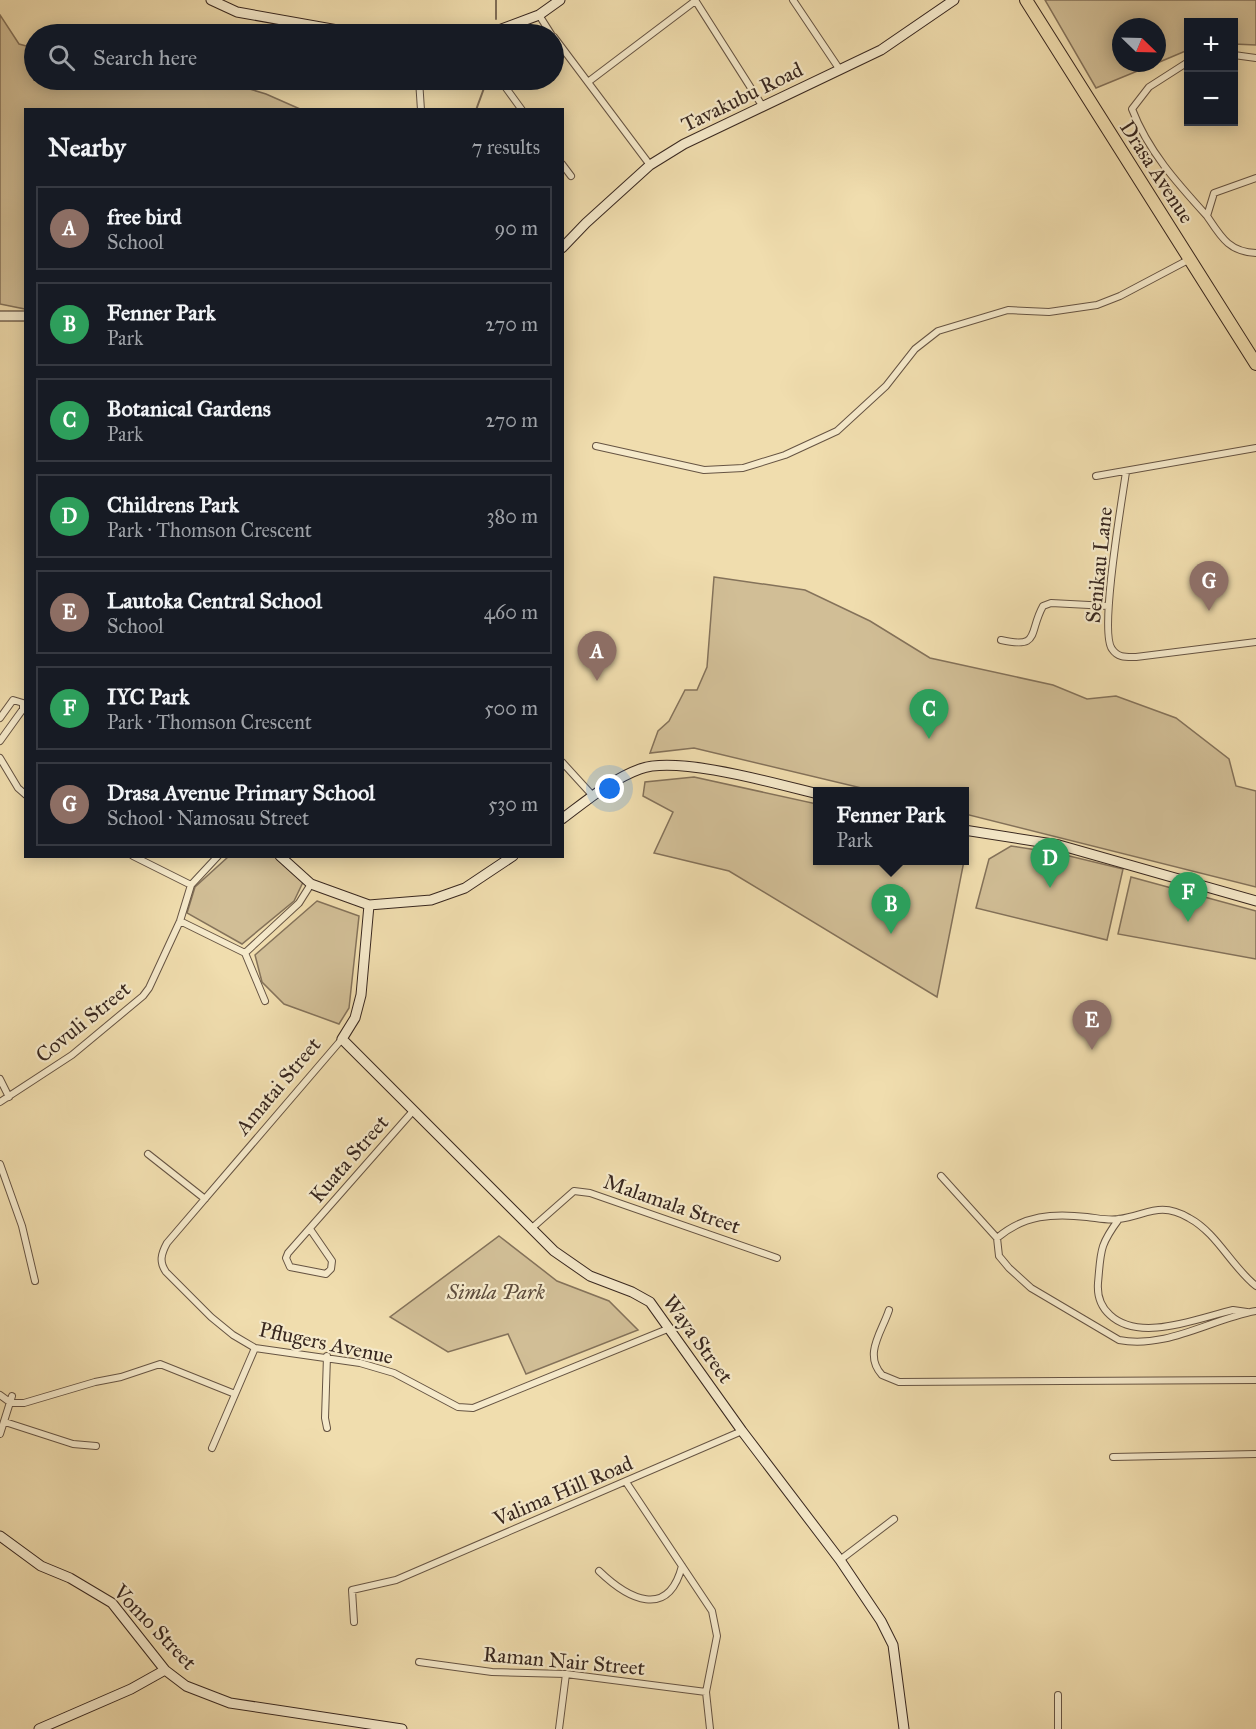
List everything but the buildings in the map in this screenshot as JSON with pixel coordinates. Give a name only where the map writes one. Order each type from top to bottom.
[{"type":"highway","name":"Drasa Avenue","points":[[1026,0],[1256,364]]},
{"type":"main road","points":[[211,0],[237,12],[304,24]]},
{"type":"main road","points":[[520,24],[539,15],[560,0]]},
{"type":"main road","name":"Tavakubu Road","points":[[564,246],[651,165],[684,144],[881,50],[954,0]]},
{"type":"main road","points":[[0,316],[24,316]]},
{"type":"main road","points":[[564,818],[593,796],[642,768],[669,765],[813,793]]},
{"type":"main road","points":[[969,831],[1059,845],[1256,901]]},
{"type":"main road","points":[[282,858],[311,884],[369,905],[431,900],[465,888],[510,858]]},
{"type":"main road","name":"Amatai Street","points":[[342,1038],[355,1018],[361,995],[369,905]]},
{"type":"main road","name":"Waya Street","points":[[342,1038],[554,1251],[590,1276],[632,1292],[650,1302],[742,1431],[840,1560],[881,1621],[893,1645],[898,1671],[902,1729]]},
{"type":"main road","name":"Vomo Street","points":[[0,1536],[41,1566],[70,1578],[112,1603],[165,1670],[186,1686],[230,1703],[402,1729]]},
{"type":"main road","points":[[39,1729],[131,1689],[165,1670]]},
{"type":"street","points":[[793,0],[840,70]]},
{"type":"street","points":[[588,82],[695,1],[763,106]]},
{"type":"street","points":[[539,15],[545,24]]},
{"type":"street","points":[[564,51],[651,165]]},
{"type":"street","points":[[1238,56],[1256,58]]},
{"type":"street","points":[[1184,65],[1149,87],[1132,109],[1140,130],[1166,171],[1207,216],[1222,239],[1241,252],[1256,253]]},
{"type":"street","points":[[420,90],[422,108]]},
{"type":"street","points":[[507,90],[521,108]]},
{"type":"street","points":[[564,167],[571,176]]},
{"type":"street","points":[[1207,216],[1214,193],[1256,178]]},
{"type":"street","points":[[596,446],[704,470],[743,468],[785,455],[837,430],[886,386],[915,349],[938,331],[1008,310],[1049,312],[1097,305],[1120,296],[1190,259]]},
{"type":"street","points":[[1096,476],[1256,448]]},
{"type":"street","name":"Senikau Lane","points":[[1126,472],[1108,606],[1109,644],[1112,651],[1121,657],[1256,642]]},
{"type":"street","points":[[1001,640],[1018,644],[1028,642],[1033,637],[1043,606],[1051,603],[1108,606]]},
{"type":"street","points":[[0,718],[13,700],[23,703],[23,709],[0,741]]},
{"type":"street","points":[[0,758],[18,788],[24,793]]},
{"type":"street","points":[[564,764],[593,796]]},
{"type":"street","points":[[138,858],[191,885]]},
{"type":"street","name":"Covuli Street","points":[[0,1102],[72,1056],[143,996],[149,988],[180,921],[191,885],[216,858]]},
{"type":"street","points":[[245,953],[299,903],[311,884]]},
{"type":"street","points":[[180,921],[245,953],[265,1001]]},
{"type":"street","name":"Amatai Street","points":[[162,1266],[161,1254],[167,1244],[342,1038]]},
{"type":"street","points":[[0,1079],[9,1097]]},
{"type":"street","name":"Kuata Street","points":[[310,1229],[332,1261],[331,1269],[326,1274],[296,1270],[287,1263],[288,1253],[413,1111]]},
{"type":"street","points":[[148,1154],[205,1199]]},
{"type":"street","points":[[0,1164],[22,1226],[35,1281]]},
{"type":"street","points":[[941,1176],[997,1238],[999,1256],[1031,1288],[1119,1340],[1131,1343],[1160,1340],[1256,1311]]},
{"type":"street","name":"Malamala Street","points":[[532,1228],[574,1191],[590,1193],[777,1258]]},
{"type":"street","points":[[997,1238],[1011,1226],[1044,1215],[1119,1220],[1152,1209],[1170,1210],[1187,1216],[1202,1226],[1230,1261],[1256,1286]]},
{"type":"street","points":[[1119,1220],[1100,1249],[1099,1260],[1098,1297],[1105,1311],[1113,1318],[1132,1328],[1148,1329],[1233,1311],[1248,1312]]},
{"type":"street","name":"Pflugers Avenue","points":[[162,1266],[211,1317],[233,1335],[255,1348],[327,1356],[394,1373],[458,1407],[473,1408],[670,1328]]},
{"type":"street","points":[[889,1310],[874,1344],[873,1358],[882,1375],[899,1382],[1256,1380]]},
{"type":"street","points":[[213,1448],[255,1348]]},
{"type":"street","points":[[327,1356],[325,1418],[327,1428]]},
{"type":"street","points":[[0,1395],[24,1403],[48,1398],[160,1364],[235,1394]]},
{"type":"street","points":[[0,1434],[11,1399]]},
{"type":"street","points":[[5,1422],[73,1444],[96,1446]]},
{"type":"street","name":"Valima Hill Road","points":[[354,1622],[352,1590],[396,1580],[742,1431]]},
{"type":"street","points":[[1113,1457],[1256,1454]]},
{"type":"street","points":[[627,1482],[703,1595],[716,1623],[715,1653],[706,1692],[710,1729]]},
{"type":"street","points":[[840,1560],[894,1519]]},
{"type":"street","points":[[599,1571],[624,1593],[646,1599],[670,1593],[678,1581],[682,1566]]},
{"type":"street","name":"Raman Nair Street","points":[[419,1662],[492,1672],[566,1674],[706,1692]]},
{"type":"street","points":[[559,1729],[566,1674]]},
{"type":"street","points":[[1058,1695],[1058,1729]]},
{"type":"green space","points":[[1045,0],[1256,0],[1256,45],[1238,44],[1238,18],[1184,18],[1184,52],[1166,59],[1166,18],[1112,18],[1112,72],[1135,72],[1096,88]]},
{"type":"green space","points":[[0,15],[19,44],[24,45],[24,90],[253,90],[298,108],[24,108],[24,309],[0,304]]},
{"type":"green space","points":[[714,577],[805,590],[870,621],[930,658],[1053,685],[1087,699],[1116,696],[1176,718],[1229,759],[1236,786],[1256,791],[1256,887],[969,815],[969,787],[857,787],[694,748],[650,753],[658,731],[669,721],[685,690],[697,690],[707,667]]},
{"type":"green space","points":[[694,777],[813,803],[813,865],[963,865],[937,997],[729,871],[654,853],[673,812],[643,796],[645,782]]},
{"type":"green space","points":[[1011,846],[1057,853],[1123,869],[1107,940],[976,908],[989,859]]},
{"type":"green space","points":[[227,858],[286,858],[305,878],[294,901],[242,944],[187,913],[195,887]]},
{"type":"green space","points":[[1131,877],[1256,911],[1256,959],[1118,934]]},
{"type":"green space","points":[[317,901],[359,916],[349,1008],[339,1024],[284,1004],[262,982],[255,955]]},
{"type":"green space","name":"Simla Park","points":[[499,1236],[557,1281],[609,1301],[638,1330],[526,1374],[508,1334],[448,1352],[390,1317]]},
{"type":"waterway","points":[[496,0],[496,19]]},
{"type":"waterway","points":[[477,108],[483,90]]},
{"type":"place","name":"Drasa Avenue Primary School","points":[[1209,611]]},
{"type":"place","name":"free bird","points":[[597,681]]},
{"type":"place","name":"Botanical Gardens","points":[[929,739]]},
{"type":"place","name":"Childrens Park","points":[[1050,888]]},
{"type":"place","name":"IYC Park","points":[[1188,922]]},
{"type":"place","name":"Fenner Park","points":[[891,934]]},
{"type":"place","name":"Lautoka Central School","points":[[1092,1050]]}]
